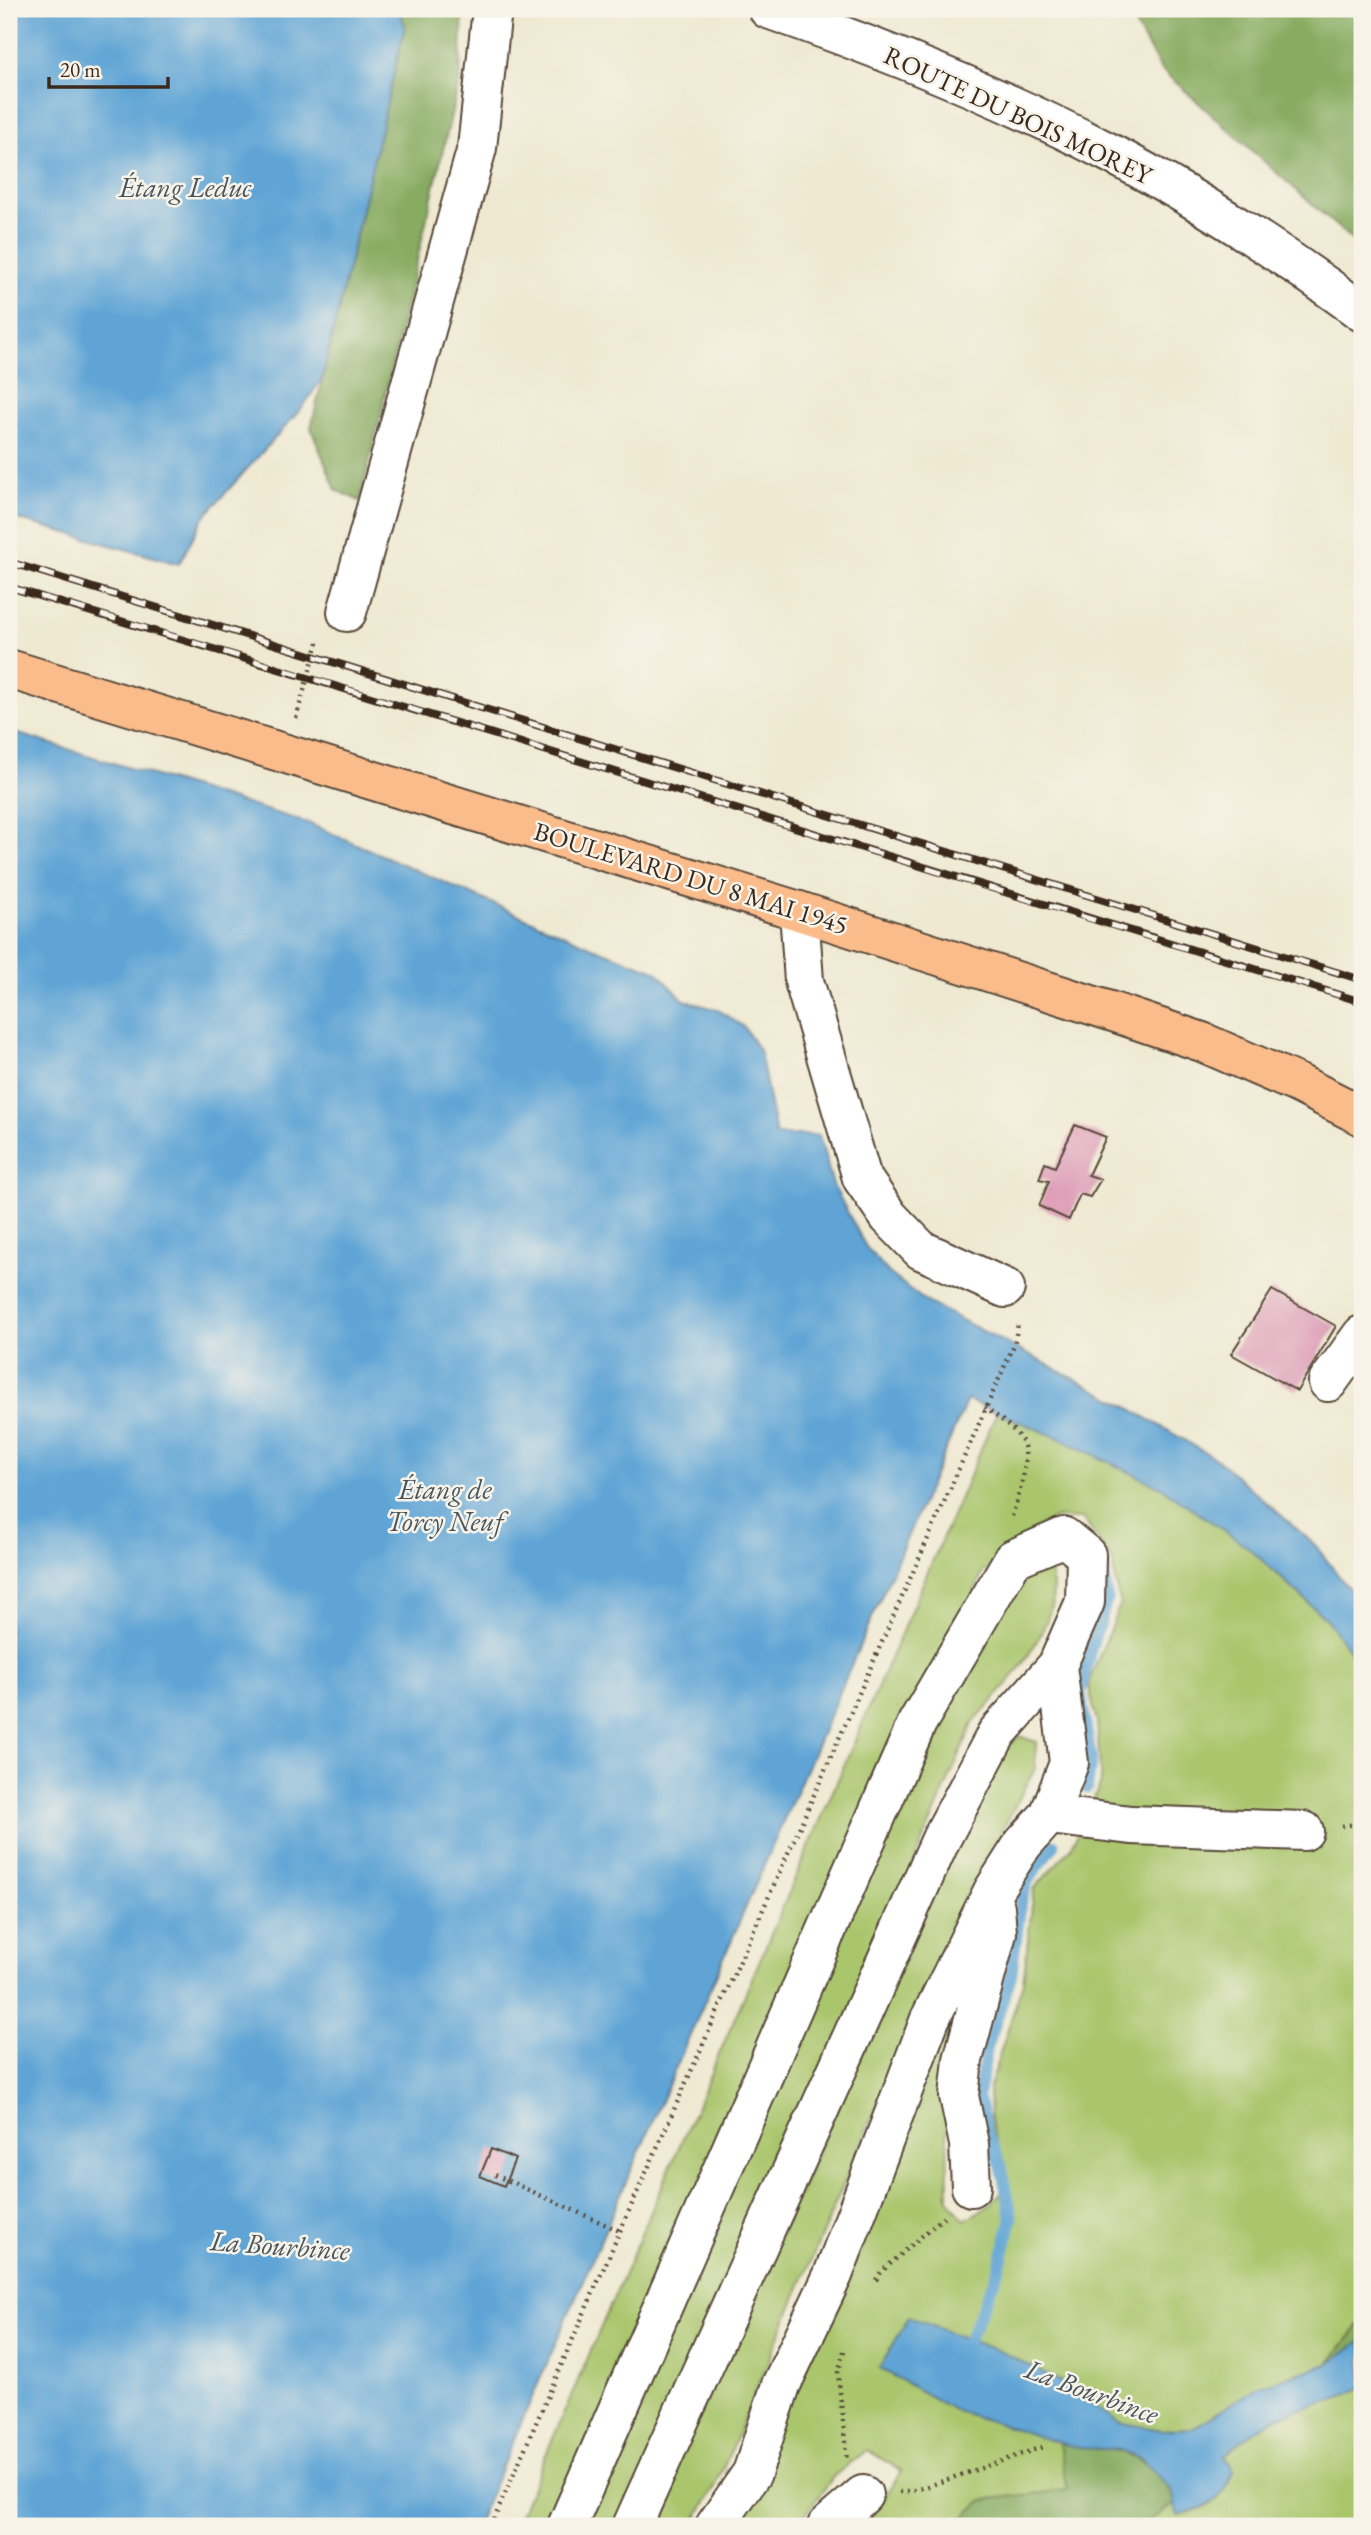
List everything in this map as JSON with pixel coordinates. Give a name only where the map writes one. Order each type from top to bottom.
[{"type":"main road","name":"BOULEVARD DU 8 MAI 1945","points":[[9,669],[800,911],[1202,1042],[1299,1084],[1362,1116]]},
{"type":"street","points":[[347,612],[477,148],[492,9]]},
{"type":"street","name":"ROUTE DU BOIS MOREY","points":[[768,9],[861,41],[1043,120],[1107,151],[1244,231],[1312,275],[1362,312]]},
{"type":"street","points":[[800,911],[804,981],[862,1178],[889,1217],[921,1250],[1005,1288]]},
{"type":"street","points":[[1328,1382],[1362,1335]]},
{"type":"street","points":[[567,2526],[917,1723],[1013,1559],[1064,1537],[1086,1555],[1085,1602],[1057,1666],[997,1733],[941,1839],[632,2526]]},
{"type":"street","points":[[715,2526],[752,2473],[781,2385],[833,2275],[930,2019],[993,1891],[1023,1844],[1049,1815],[1069,1763],[1057,1666]]},
{"type":"street","points":[[1049,1815],[1131,1825],[1304,1831]]},
{"type":"street","points":[[971,2187],[970,2144],[959,2096],[963,2060],[997,1933],[993,1891]]},
{"type":"street","points":[[827,2526],[863,2495]]},
{"type":"path","points":[[284,753],[322,632],[347,612]]},
{"type":"path","points":[[491,2526],[1014,1345]]},
{"type":"path","points":[[985,1407],[1014,1431],[1023,1443],[1025,1465],[1004,1546],[1013,1559]]},
{"type":"path","points":[[495,2175],[620,2231]]},
{"type":"path","points":[[874,2283],[881,2272],[953,2210],[971,2187]]},
{"type":"path","points":[[847,2339],[838,2373],[846,2456],[863,2495],[917,2490],[1045,2446]]},
{"type":"green space","points":[[399,9],[463,9],[460,78],[360,501],[336,490],[311,428],[405,26]]},
{"type":"green space","points":[[1126,9],[1362,9],[1362,249],[1161,69]]},
{"type":"green space","points":[[997,1412],[1161,1487],[1248,1547],[1327,1620],[1362,1668],[1362,2322],[1328,2364],[1257,2387],[1193,2428],[1161,2430],[1118,2423],[1088,2400],[909,2317],[880,2368],[952,2409],[1059,2443],[1067,2490],[983,2500],[954,2526],[865,2526],[902,2471],[867,2450],[834,2476],[797,2526],[729,2526],[802,2361],[975,1952],[947,2124],[948,2199],[964,2220],[989,2206],[1006,2187],[990,2117],[989,2088],[1023,1982],[1034,1889],[1071,1848],[1101,1783],[1097,1722],[1088,1684],[1120,1605],[1112,1560],[1083,1519],[1056,1518],[1033,1530],[983,1572],[554,2526],[515,2526]]},
{"type":"green space","points":[[1046,1559],[1053,1585],[1052,1603],[1046,1622],[1025,1660],[973,1723],[631,2526],[576,2526],[926,1735],[1015,1576]]},
{"type":"green space","points":[[1019,1736],[1036,1742],[1035,1769],[962,1904],[717,2483],[692,2526],[649,2526],[996,1756]]},
{"type":"green space","points":[[1362,2322],[1362,2340],[1328,2364]]},
{"type":"green space","points":[[1362,2387],[1362,2526],[1141,2526],[1175,2504],[1178,2515],[1198,2510],[1213,2502],[1225,2490],[1234,2470],[1224,2456],[1256,2430],[1274,2419]]},
{"type":"green space","points":[[1059,2443],[1113,2450],[1137,2458],[1165,2482],[1175,2504],[1141,2526],[954,2526],[983,2500],[1067,2490]]},
{"type":"water","name":"Étang Leduc","points":[[9,9],[399,9],[405,26],[322,379],[301,409],[203,518],[179,564],[9,517]]},
{"type":"water","name":"Étang de Torcy Neuf","points":[[9,731],[308,823],[590,946],[656,971],[684,1000],[718,1010],[744,1027],[760,1052],[776,1135],[819,1135],[833,1185],[866,1247],[889,1273],[925,1301],[1121,1403],[1218,1460],[1315,1545],[1362,1606],[1362,1668],[1327,1620],[1248,1547],[1161,1487],[1061,1439],[967,1400],[476,2526],[9,2526]]},
{"type":"water","points":[[909,2317],[1004,2353],[1062,2382],[1118,2422],[1161,2430],[1193,2428],[1257,2387],[1328,2364],[1362,2340],[1362,2387],[1337,2398],[1284,2414],[1256,2429],[1224,2456],[1234,2470],[1225,2490],[1206,2506],[1177,2515],[1172,2490],[1141,2458],[1120,2450],[1081,2448],[1059,2443],[952,2409],[880,2368]]},
{"type":"building","points":[[1075,1125],[1106,1137],[1088,1175],[1101,1179],[1090,1197],[1080,1194],[1069,1220],[1039,1206],[1049,1181],[1039,1179],[1045,1163],[1055,1167]]},
{"type":"building","points":[[1272,1290],[1336,1326],[1297,1391],[1231,1354]]},
{"type":"building","points":[[491,2149],[515,2159],[504,2186],[480,2176]]},
{"type":"waterway","points":[[1087,1788],[1091,1759],[1080,1692],[1107,1599],[1104,1568]]},
{"type":"waterway","points":[[962,2355],[999,2269],[1012,2218],[1001,2165],[987,2135],[978,2096],[987,2048],[1011,1975],[1021,1902],[1027,1882],[1054,1845]]},
{"type":"railway","points":[[9,562],[1362,980]]},
{"type":"railway","points":[[9,587],[1362,1002]]},
{"type":"water label","name":"La Bourbince","points":[[280,2245]]},
{"type":"water label","name":"La Bourbince","points":[[1092,2391]]}]
